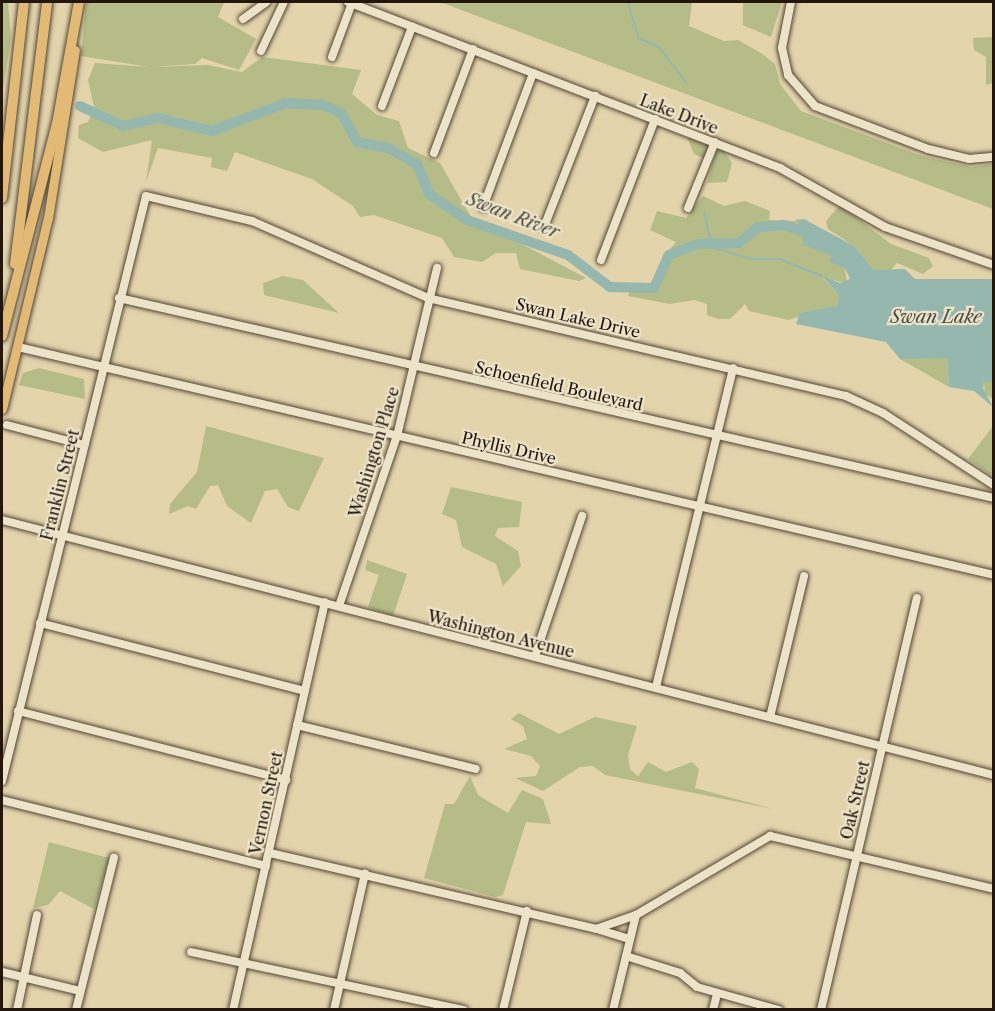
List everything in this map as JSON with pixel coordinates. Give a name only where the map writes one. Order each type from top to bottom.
[{"type":"highway","points":[[2,198],[24,2]]},
{"type":"highway","points":[[2,336],[26,200],[47,2]]},
{"type":"highway","points":[[2,336],[57,124],[79,2]]},
{"type":"highway","points":[[2,169],[9,138]]},
{"type":"main road","points":[[2,409],[57,173],[79,2]]},
{"type":"street","points":[[243,19],[266,2]]},
{"type":"street","points":[[261,51],[284,2]]},
{"type":"street","points":[[332,57],[350,2]]},
{"type":"street","name":"Lake Drive","points":[[350,2],[715,142],[805,179],[885,227],[993,265]]},
{"type":"street","points":[[790,2],[782,48],[788,75],[815,106],[928,149],[969,159],[993,157]]},
{"type":"street","points":[[382,106],[412,27]]},
{"type":"street","points":[[434,153],[473,49]]},
{"type":"street","points":[[483,207],[533,73]]},
{"type":"street","points":[[544,227],[595,96]]},
{"type":"street","points":[[601,260],[655,119]]},
{"type":"street","points":[[688,208],[715,142]]},
{"type":"street","name":"Swan Lake Drive","points":[[146,196],[252,221],[428,298],[733,368],[862,402],[993,485]]},
{"type":"street","name":"Franklin Street","points":[[2,781],[119,298],[146,196]]},
{"type":"street","name":"Washington Place","points":[[339,606],[397,436],[428,298],[437,268]]},
{"type":"street","name":"Schoenfield Boulevard","points":[[119,298],[716,437],[993,498]]},
{"type":"street","name":"Phyllis Drive","points":[[18,347],[102,369],[993,575]]},
{"type":"street","points":[[656,687],[733,368]]},
{"type":"street","points":[[7,425],[84,445]]},
{"type":"street","points":[[535,656],[582,516]]},
{"type":"street","name":"Washington Avenue","points":[[2,520],[993,775]]},
{"type":"street","points":[[770,717],[804,576]]},
{"type":"street","name":"Oak Street","points":[[821,1010],[917,598]]},
{"type":"street","name":"Vernon Street","points":[[233,1010],[325,602]]},
{"type":"street","points":[[40,623],[304,691]]},
{"type":"street","points":[[18,711],[286,780]]},
{"type":"street","points":[[297,725],[476,769]]},
{"type":"street","points":[[2,800],[266,866]]},
{"type":"street","points":[[596,929],[636,915],[770,836],[993,889]]},
{"type":"street","points":[[270,853],[527,911],[630,939]]},
{"type":"street","points":[[76,1010],[114,858]]},
{"type":"street","points":[[334,1010],[365,873]]},
{"type":"street","points":[[503,1010],[527,911]]},
{"type":"street","points":[[17,1010],[37,915]]},
{"type":"street","points":[[613,1010],[636,915]]},
{"type":"street","points":[[191,952],[464,1010]]},
{"type":"street","points":[[626,957],[680,973],[697,987],[717,994],[779,1010]]},
{"type":"street","points":[[2,972],[81,991]]},
{"type":"street","points":[[713,1010],[717,994]]},
{"type":"street","points":[[416,1010],[419,999]]},
{"type":"green space","points":[[2,2],[8,2],[11,38],[2,96]]},
{"type":"green space","points":[[86,2],[224,2],[218,17],[256,39],[239,70],[202,58],[195,64],[150,67],[208,65],[242,72],[262,57],[361,70],[352,94],[377,115],[399,121],[408,148],[440,163],[471,217],[586,278],[579,281],[520,269],[516,253],[496,253],[482,262],[454,257],[442,238],[374,215],[360,217],[353,206],[312,179],[235,152],[227,171],[211,167],[212,158],[158,148],[146,182],[152,140],[103,152],[78,138],[79,125],[88,122],[94,107],[88,80],[95,63],[149,67],[81,56]]},
{"type":"green space","points":[[440,2],[692,2],[689,26],[724,41],[738,40],[761,53],[775,64],[780,84],[801,111],[922,156],[971,167],[993,164],[993,209]]},
{"type":"green space","points":[[743,2],[782,2],[771,37],[743,25]]},
{"type":"green space","points":[[993,37],[993,83],[986,85],[986,57],[974,50],[973,38]]},
{"type":"green space","points":[[686,134],[708,143],[705,159],[694,154]]},
{"type":"green space","points":[[722,148],[732,163],[727,182],[707,183],[716,152]]},
{"type":"green space","points":[[703,196],[724,206],[745,201],[770,211],[769,220],[795,221],[845,268],[847,283],[823,278],[839,295],[837,306],[788,320],[749,311],[745,304],[730,319],[718,319],[707,315],[707,304],[694,300],[670,304],[628,296],[631,288],[653,285],[663,258],[676,242],[650,230],[657,211],[686,218]]},
{"type":"green space","points":[[840,205],[891,244],[929,258],[933,266],[923,274],[897,263],[888,273],[874,270],[854,246],[828,229],[826,221]]},
{"type":"green space","points":[[283,276],[303,280],[339,313],[264,295],[263,283]]},
{"type":"green space","points":[[925,357],[947,358],[949,387],[900,359]]},
{"type":"green space","points":[[39,368],[84,379],[85,399],[19,385],[23,373]]},
{"type":"green space","points":[[984,382],[993,382],[993,399],[985,394]]},
{"type":"green space","points":[[206,426],[324,458],[299,511],[288,507],[277,489],[265,491],[251,523],[227,506],[218,485],[210,486],[196,509],[188,506],[169,514],[170,504],[197,472]]},
{"type":"green space","points":[[993,426],[993,470],[991,475],[968,459]]},
{"type":"green space","points":[[451,487],[522,502],[519,527],[498,528],[495,536],[518,551],[521,566],[503,586],[496,564],[462,547],[456,520],[442,514]]},
{"type":"green space","points":[[367,560],[407,574],[393,616],[368,607],[379,575],[365,570]]},
{"type":"green space","points":[[519,713],[559,734],[595,717],[637,726],[628,755],[630,769],[638,776],[648,762],[666,772],[692,762],[699,769],[695,788],[773,809],[605,775],[593,766],[580,767],[543,791],[515,778],[536,776],[540,766],[531,756],[504,749],[527,739],[523,726],[511,719]]},
{"type":"green space","points":[[470,776],[478,795],[508,813],[522,790],[543,799],[551,824],[526,822],[503,895],[495,897],[424,878],[445,804],[454,804]]},
{"type":"green space","points":[[49,842],[109,858],[94,909],[60,891],[48,905],[33,908]]},
{"type":"water","name":"Swan Lake","points":[[804,219],[854,246],[874,270],[905,269],[915,279],[993,279],[993,382],[984,382],[983,388],[993,407],[974,391],[949,387],[947,358],[900,359],[886,342],[796,324],[800,313],[837,306],[839,295],[822,276],[840,283],[850,279],[845,268],[830,262],[831,255],[803,245],[804,231],[795,220]]},
{"type":"waterway","points":[[628,2],[639,38],[659,47],[686,82]]},
{"type":"waterway","name":"Swan River","points":[[80,106],[123,126],[158,118],[212,131],[286,103],[323,105],[341,113],[357,142],[388,148],[417,164],[429,194],[467,220],[568,255],[610,287],[654,288],[669,255],[698,244],[739,243],[758,227],[784,225],[816,236]]},
{"type":"waterway","points":[[705,213],[712,247],[751,259],[780,259],[822,276]]}]
